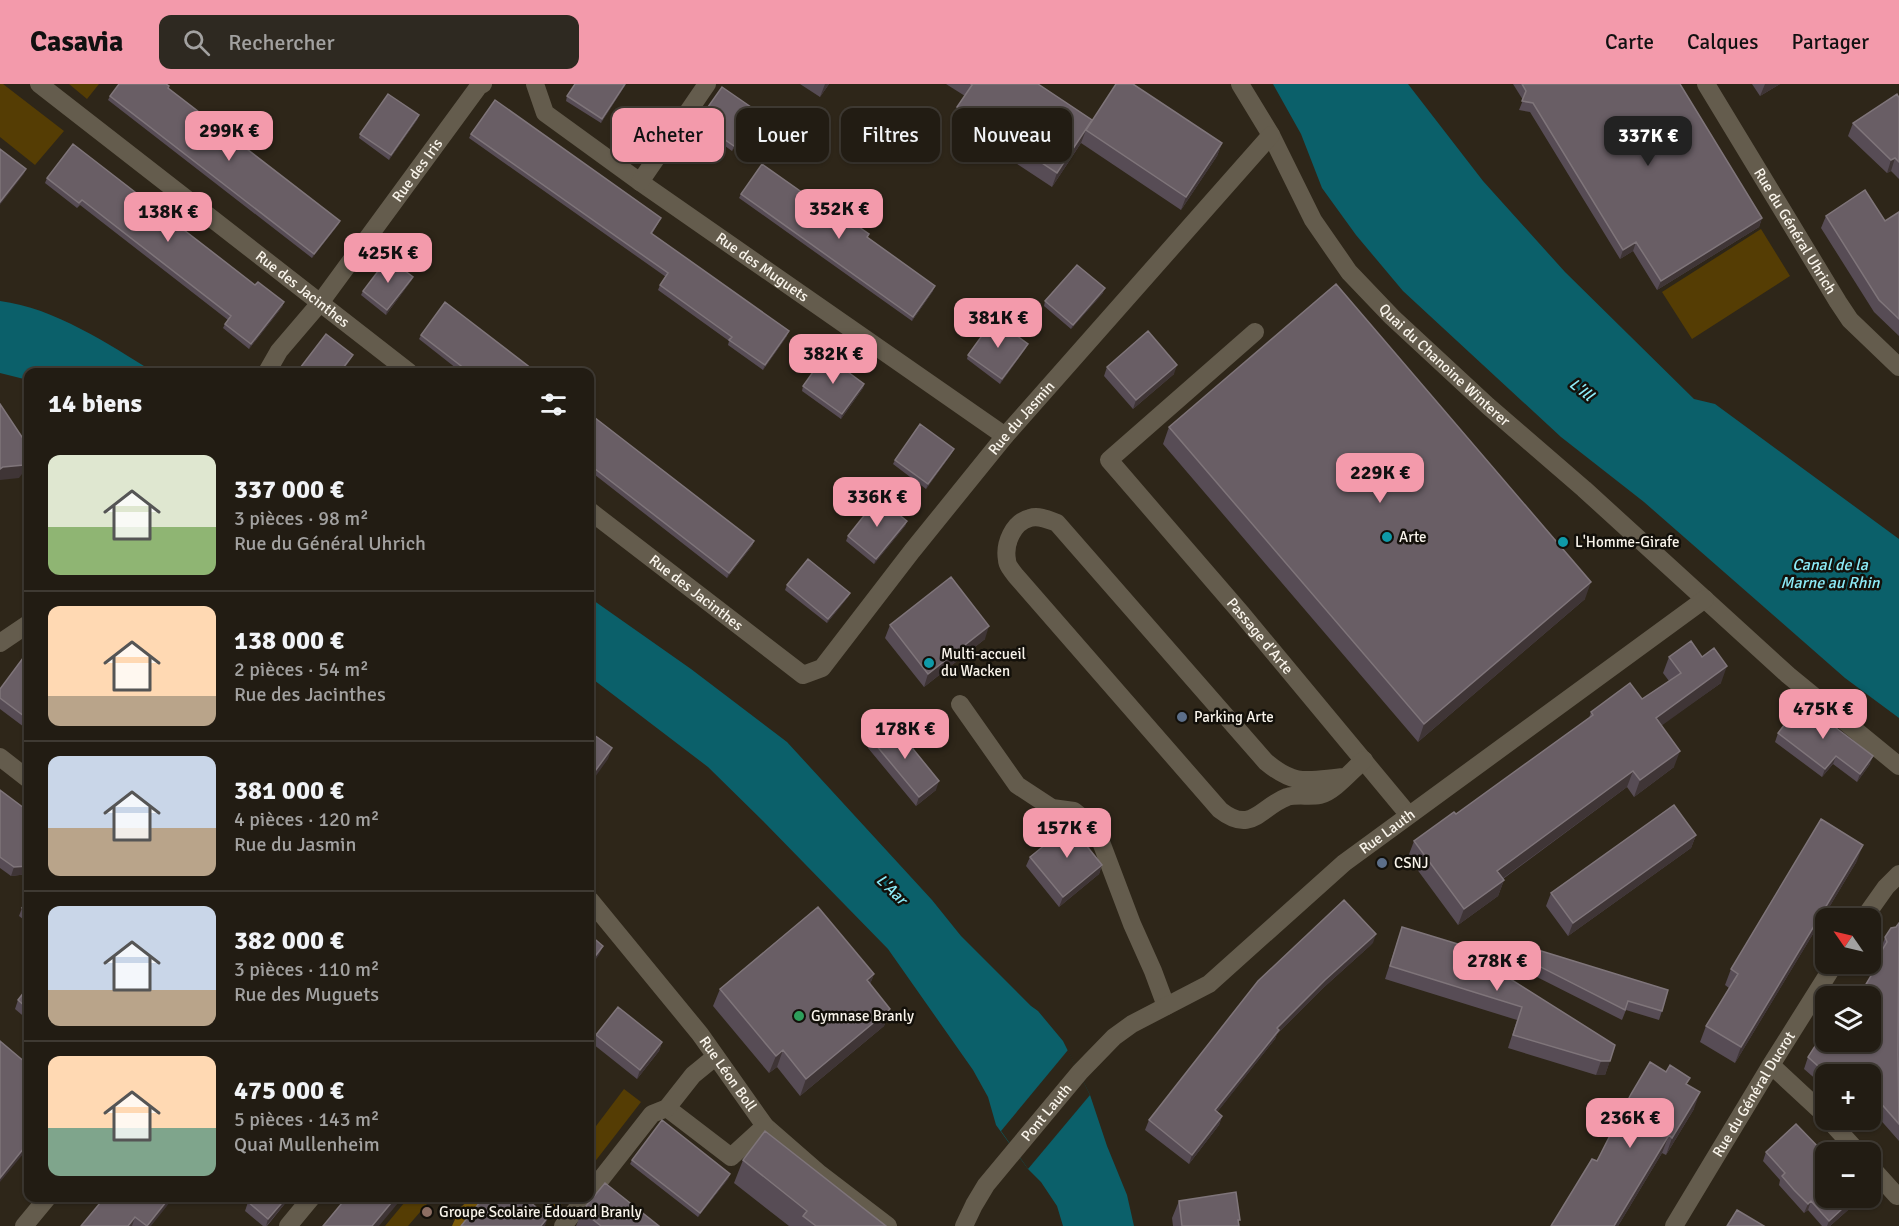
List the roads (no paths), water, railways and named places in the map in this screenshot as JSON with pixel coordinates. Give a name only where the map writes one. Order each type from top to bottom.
[{"type":"street","name":"Rue des Jacinthes","points":[[39,84],[404,368]]},
{"type":"street","name":"Rue des Iris","points":[[269,368],[279,351],[320,303],[479,86],[483,84]]},
{"type":"street","name":"Rue des Muguets","points":[[535,84],[545,112],[640,182],[1005,436]]},
{"type":"street","points":[[640,182],[707,84]]},
{"type":"street","name":"Quai du Chanoine Winterer","points":[[1240,84],[1271,135],[1313,220],[1349,272],[1392,317],[1788,675],[1899,766]]},
{"type":"street","name":"Rue du Général Uhrich","points":[[1706,84],[1844,311],[1899,367]]},
{"type":"street","name":"Rue du Jasmin","points":[[803,675],[822,668],[1005,436],[1271,135]]},
{"type":"street","name":"Passage d'Arte","points":[[1255,332],[1109,460],[1241,613],[1408,814]]},
{"type":"street","name":"Rue des Jacinthes","points":[[594,514],[803,675]]},
{"type":"street","points":[[1344,777],[1304,781],[1284,776],[1266,762],[1057,523],[1042,518],[1029,518],[1013,529],[1007,546],[1006,562],[1016,576],[1220,810],[1229,817],[1244,820],[1258,817],[1287,797],[1321,795],[1332,790],[1364,760]]},
{"type":"street","name":"Rue Lauth","points":[[1080,1072],[1114,1037],[1132,1024],[1209,984],[1344,863],[1408,814],[1705,599]]},
{"type":"street","points":[[0,643],[24,627]]},
{"type":"street","points":[[960,704],[1017,785],[1053,808],[1074,811],[1090,824],[1101,842],[1166,1006]]},
{"type":"street","points":[[0,757],[24,775]]},
{"type":"street","points":[[1870,908],[1899,874]]},
{"type":"street","name":"Rue Léon Boll","points":[[594,905],[700,1034],[765,1126],[820,1174],[888,1226]]},
{"type":"street","name":"Rue du Général Ducrot","points":[[1674,1226],[1828,974]]},
{"type":"street","points":[[594,1188],[652,1114],[667,1108],[693,1075],[715,1057]]},
{"type":"street","points":[[1771,1065],[1815,1107]]},
{"type":"street","name":"Pont Lauth","points":[[964,1226],[986,1185],[1080,1072]]},
{"type":"street","points":[[667,1108],[730,1157],[765,1126]]},
{"type":"street","points":[[1838,1130],[1849,1142]]},
{"type":"street","points":[[1881,1178],[1897,1196]]},
{"type":"street","points":[[24,1226],[44,1202]]},
{"type":"street","points":[[288,1226],[308,1202]]},
{"type":"street","points":[[563,1226],[582,1202]]},
{"type":"water","name":"Canal de la Marne au Rhin","points":[[1273,84],[1408,84],[1483,181],[1565,272],[1694,399],[1715,404],[1899,539],[1899,718],[1845,678],[1644,502],[1561,437],[1403,291],[1356,235],[1322,188],[1301,134]]},
{"type":"water","points":[[0,301],[21,305],[61,319],[100,339],[147,368],[24,368],[24,379],[0,373]]},
{"type":"water","name":"L'Aar","points":[[594,601],[691,669],[787,742],[932,900],[961,936],[1038,1011],[1063,1041],[1090,1095],[1127,1195],[1134,1226],[1063,1226],[1057,1206],[996,1125],[988,1097],[973,1070],[888,949],[708,767],[594,680]]},
{"type":"place","name":"Arte","points":[[1387,537]]},
{"type":"place","name":"L'Homme-Girafe","points":[[1563,542]]},
{"type":"place","name":"Multi-accueil du Wacken","points":[[929,663]]},
{"type":"place","name":"Parking Arte","points":[[1182,717]]},
{"type":"place","name":"CSNJ","points":[[1382,863]]},
{"type":"place","name":"Gymnase Branly","points":[[799,1016]]},
{"type":"place","name":"Groupe Scolaire Édouard Branly","points":[[427,1212]]},
{"type":"water label","name":"L'Ill","points":[[1582,389]]}]
